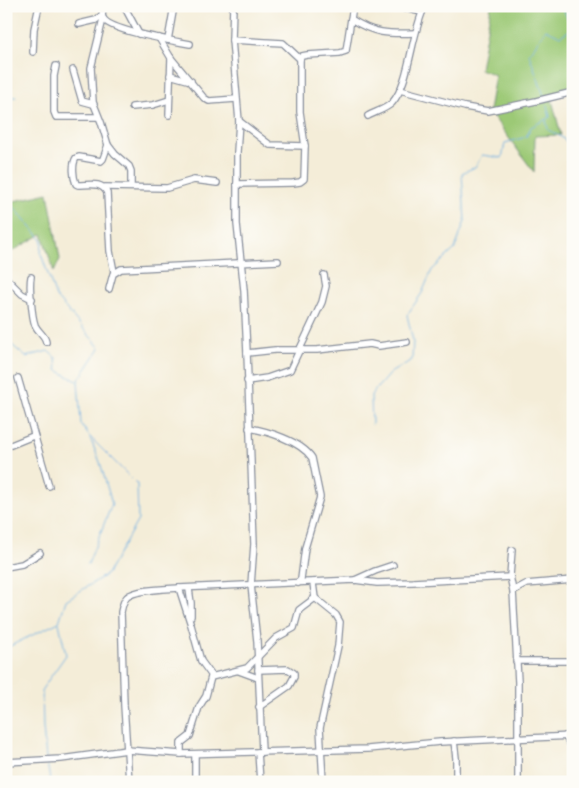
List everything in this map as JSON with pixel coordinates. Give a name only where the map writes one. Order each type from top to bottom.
[{"type":"street","points":[[33,52],[34,29],[39,6]]},
{"type":"street","points":[[104,6],[91,68],[93,104],[108,145],[129,166],[131,171],[131,187]]},
{"type":"street","points":[[124,6],[139,34]]},
{"type":"street","points":[[168,40],[174,6]]},
{"type":"street","points":[[234,6],[232,40],[235,53],[234,72],[239,121],[237,224],[244,290],[247,353],[254,544],[251,585],[258,670],[260,782]]},
{"type":"street","points":[[300,59],[302,56],[307,55],[346,51],[353,6]]},
{"type":"street","points":[[368,116],[391,104],[400,90],[423,9],[394,6]]},
{"type":"street","points":[[79,24],[102,17]]},
{"type":"street","points":[[102,17],[110,25],[139,34],[190,44]]},
{"type":"street","points":[[351,19],[378,32],[415,33]]},
{"type":"street","points":[[159,38],[171,58],[204,98],[209,101],[236,99]]},
{"type":"street","points":[[232,40],[283,43],[300,59],[300,112],[305,174],[303,180],[293,183],[237,184]]},
{"type":"street","points":[[169,114],[171,58]]},
{"type":"street","points":[[56,66],[54,76],[54,112],[56,117],[98,117]]},
{"type":"street","points":[[73,70],[82,101],[93,104]]},
{"type":"street","points":[[170,75],[191,81]]},
{"type":"street","points":[[400,90],[488,111],[536,102],[573,92]]},
{"type":"street","points":[[132,107],[153,105],[169,100]]},
{"type":"street","points":[[239,121],[270,145],[304,146]]},
{"type":"street","points":[[108,145],[104,159],[101,161],[79,157],[74,160],[76,184],[101,185],[105,187],[167,188],[194,180],[217,183]]},
{"type":"street","points":[[105,187],[108,199],[110,251],[114,272],[109,289]]},
{"type":"street","points":[[114,272],[121,269],[278,261]]},
{"type":"street","points":[[247,381],[287,373],[292,367],[322,302],[326,286],[324,275]]},
{"type":"street","points":[[31,277],[32,314],[35,324],[46,342]]},
{"type":"street","points":[[6,278],[22,294],[32,299]]},
{"type":"street","points":[[247,353],[317,350],[370,344],[387,346],[407,342]]},
{"type":"street","points":[[18,378],[48,486]]},
{"type":"street","points":[[249,428],[264,431],[289,441],[308,453],[312,458],[320,497],[305,548],[301,579],[298,583]]},
{"type":"street","points":[[6,447],[33,436]]},
{"type":"street","points":[[512,550],[510,577],[513,591],[516,661],[519,738],[518,782]]},
{"type":"street","points":[[6,567],[22,564],[40,553]]},
{"type":"street","points":[[355,580],[375,570],[393,565]]},
{"type":"street","points":[[129,782],[124,705],[122,606],[127,597],[135,593],[179,588],[355,580],[377,583],[510,577]]},
{"type":"street","points":[[513,591],[526,584],[573,580]]},
{"type":"street","points":[[313,582],[315,598],[336,615],[340,622],[338,646],[320,728],[323,782]]},
{"type":"street","points":[[179,588],[201,661],[212,676]]},
{"type":"street","points":[[189,589],[192,603],[191,625]]},
{"type":"street","points":[[181,754],[181,743],[190,736],[199,707],[205,698],[212,676],[247,668],[277,637],[294,628],[299,610],[315,598]]},
{"type":"street","points":[[516,661],[573,661]]},
{"type":"street","points":[[258,670],[288,669],[294,673],[289,686],[259,707]]},
{"type":"street","points":[[236,671],[258,678]]},
{"type":"street","points":[[565,736],[573,748]]},
{"type":"street","points":[[6,762],[61,759],[127,750],[195,754],[368,749],[454,741],[573,736]]},
{"type":"street","points":[[454,741],[456,782]]},
{"type":"street","points":[[194,780],[195,754]]},
{"type":"green space","points":[[491,6],[573,6],[573,90],[551,96],[561,135],[535,136],[534,172],[489,111],[495,75],[480,69]]},
{"type":"green space","points":[[48,193],[60,259],[54,272],[42,234],[6,253],[6,206],[10,202]]},
{"type":"waterway","points":[[544,96],[529,54],[546,29],[560,36],[572,29],[562,6]]},
{"type":"waterway","points":[[6,97],[16,97]]},
{"type":"waterway","points":[[372,424],[371,395],[390,373],[412,360],[413,341],[407,315],[422,293],[432,270],[455,249],[465,221],[462,173],[475,167],[482,155],[502,158],[505,143],[526,137],[531,127],[550,117],[546,102]]},
{"type":"waterway","points":[[546,120],[548,130],[566,141],[569,146],[571,151],[570,176],[573,187]]},
{"type":"waterway","points":[[6,212],[13,206],[42,240],[41,254],[56,297],[100,348],[78,381],[81,424],[89,436],[137,484],[138,520],[107,574],[66,600],[59,622],[6,648]]},
{"type":"waterway","points":[[6,340],[26,357],[48,351],[56,358],[57,370],[77,381]]},
{"type":"waterway","points":[[88,564],[112,504],[100,462],[90,438]]},
{"type":"waterway","points":[[46,758],[42,689],[66,655],[59,623]]},
{"type":"waterway","points":[[47,762],[50,780],[53,782]]}]
